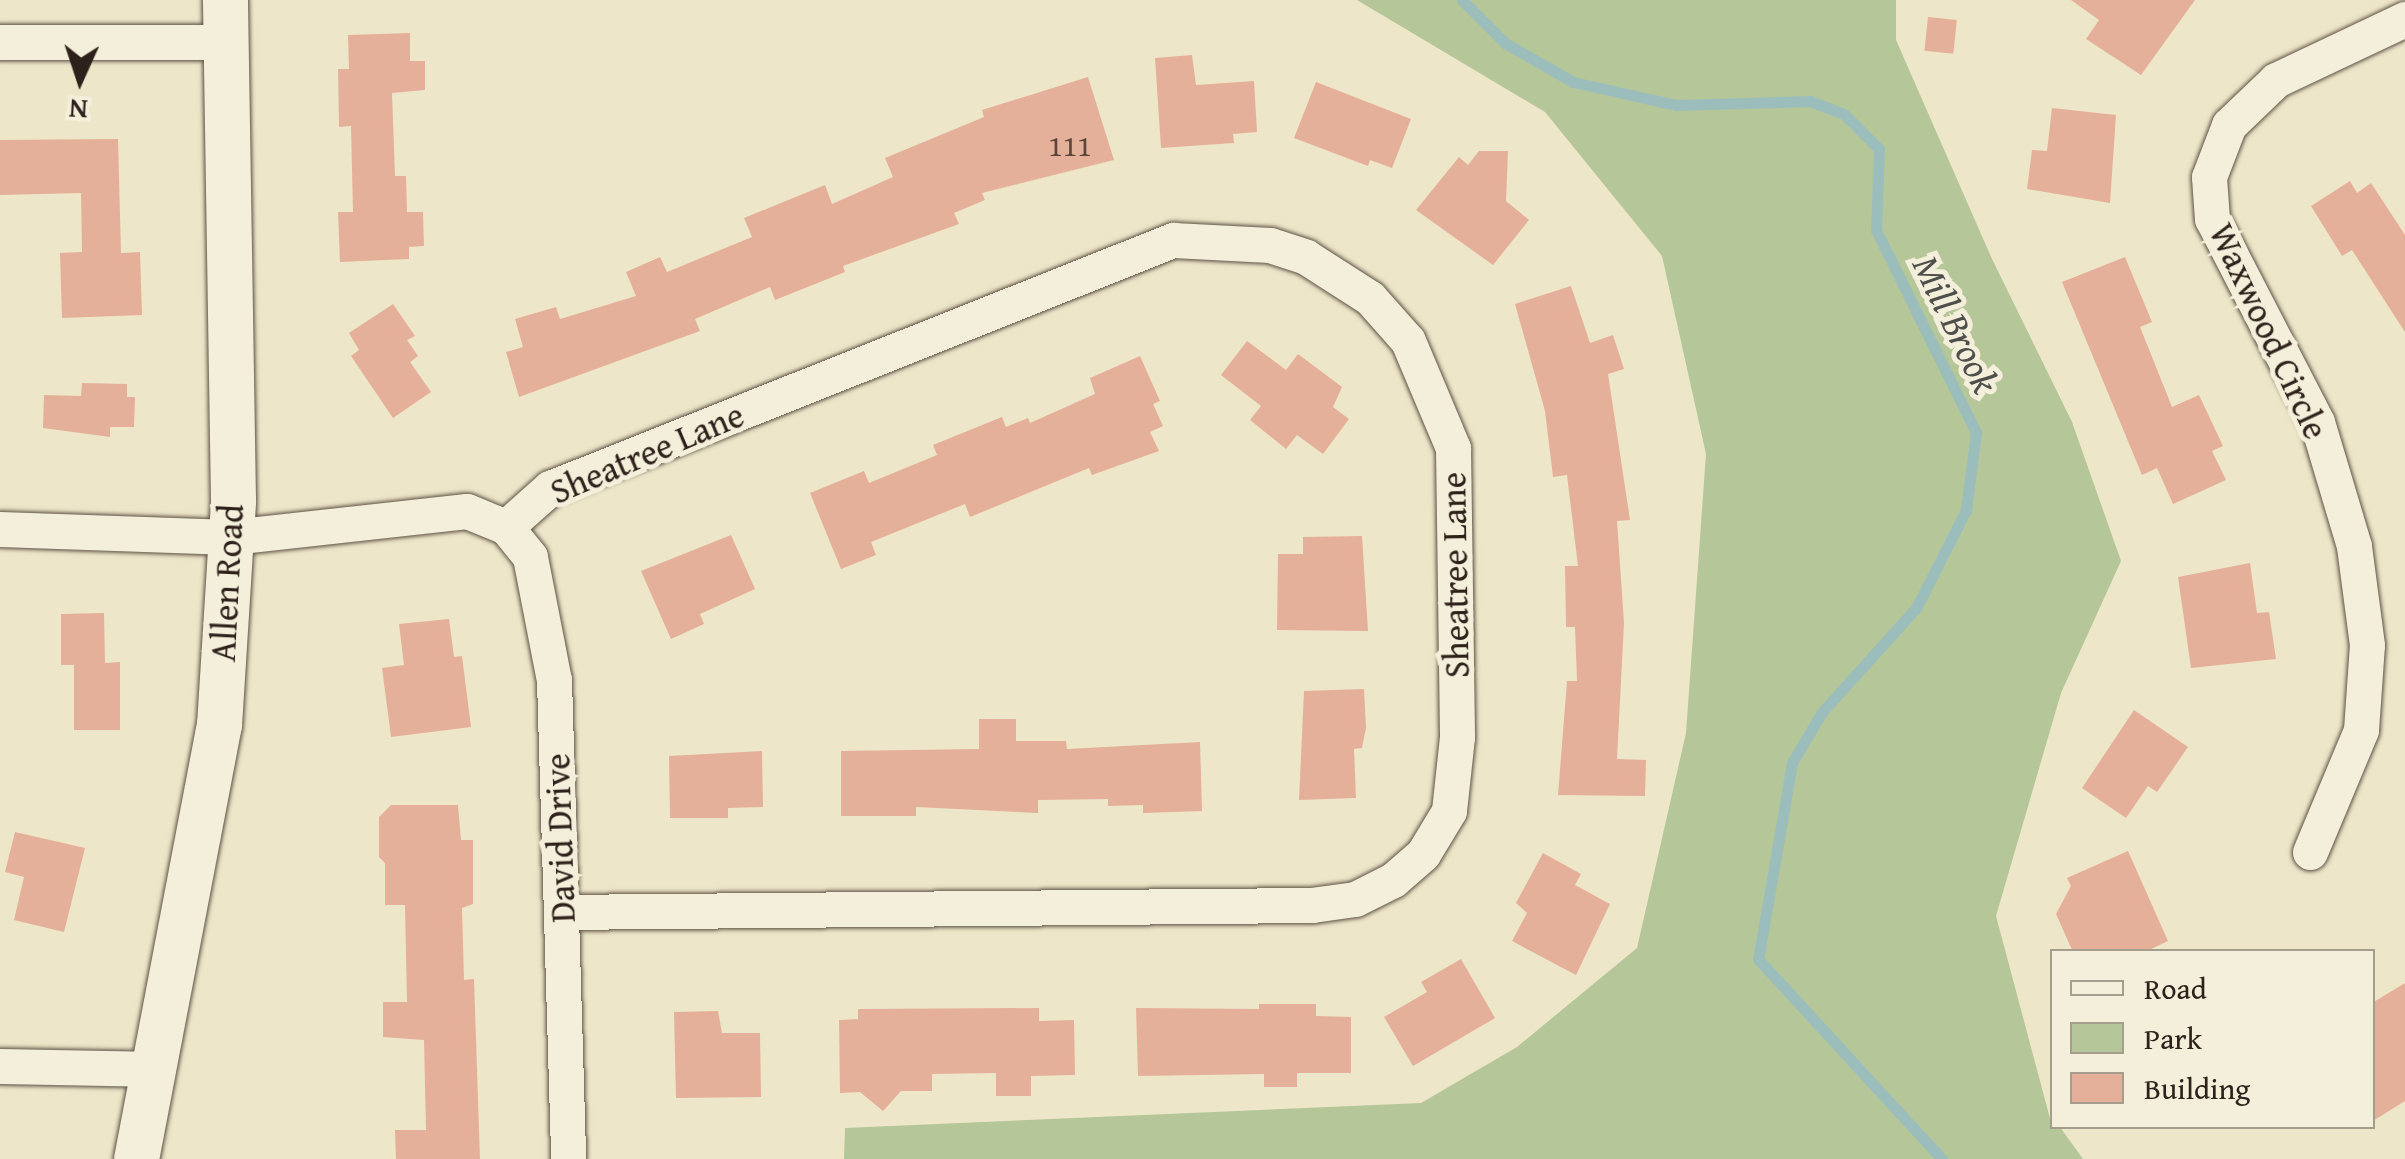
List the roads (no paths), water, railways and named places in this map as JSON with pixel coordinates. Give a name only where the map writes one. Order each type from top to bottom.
[{"type":"street","name":"Waxwood Circle","points":[[2310,852],[2362,730],[2367,645],[2354,546],[2317,422],[2212,219],[2209,177],[2229,125],[2276,80],[2405,19]]},
{"type":"street","points":[[0,42],[226,21]]},
{"type":"street","name":"Allen Road","points":[[136,1159],[219,724],[231,537],[226,21]]},
{"type":"street","name":"Sheatree Lane","points":[[506,528],[550,488],[1173,240],[1270,244],[1306,257],[1370,298],[1408,342],[1453,448],[1457,738],[1448,811],[1423,854],[1393,880],[1355,899],[1312,905],[562,912]]},
{"type":"street","points":[[0,530],[231,537],[467,511],[506,528]]},
{"type":"street","name":"David Drive","points":[[506,528],[530,557],[554,680],[568,1159]]},
{"type":"street","points":[[0,1066],[155,1069]]},
{"type":"waterway","name":"Mill Brook","points":[[1462,0],[1505,43],[1573,82],[1676,105],[1810,101],[1844,114],[1879,149],[1876,230],[1976,432],[1966,510],[1916,608],[1822,712],[1792,763],[1758,959],[1942,1159]]}]
